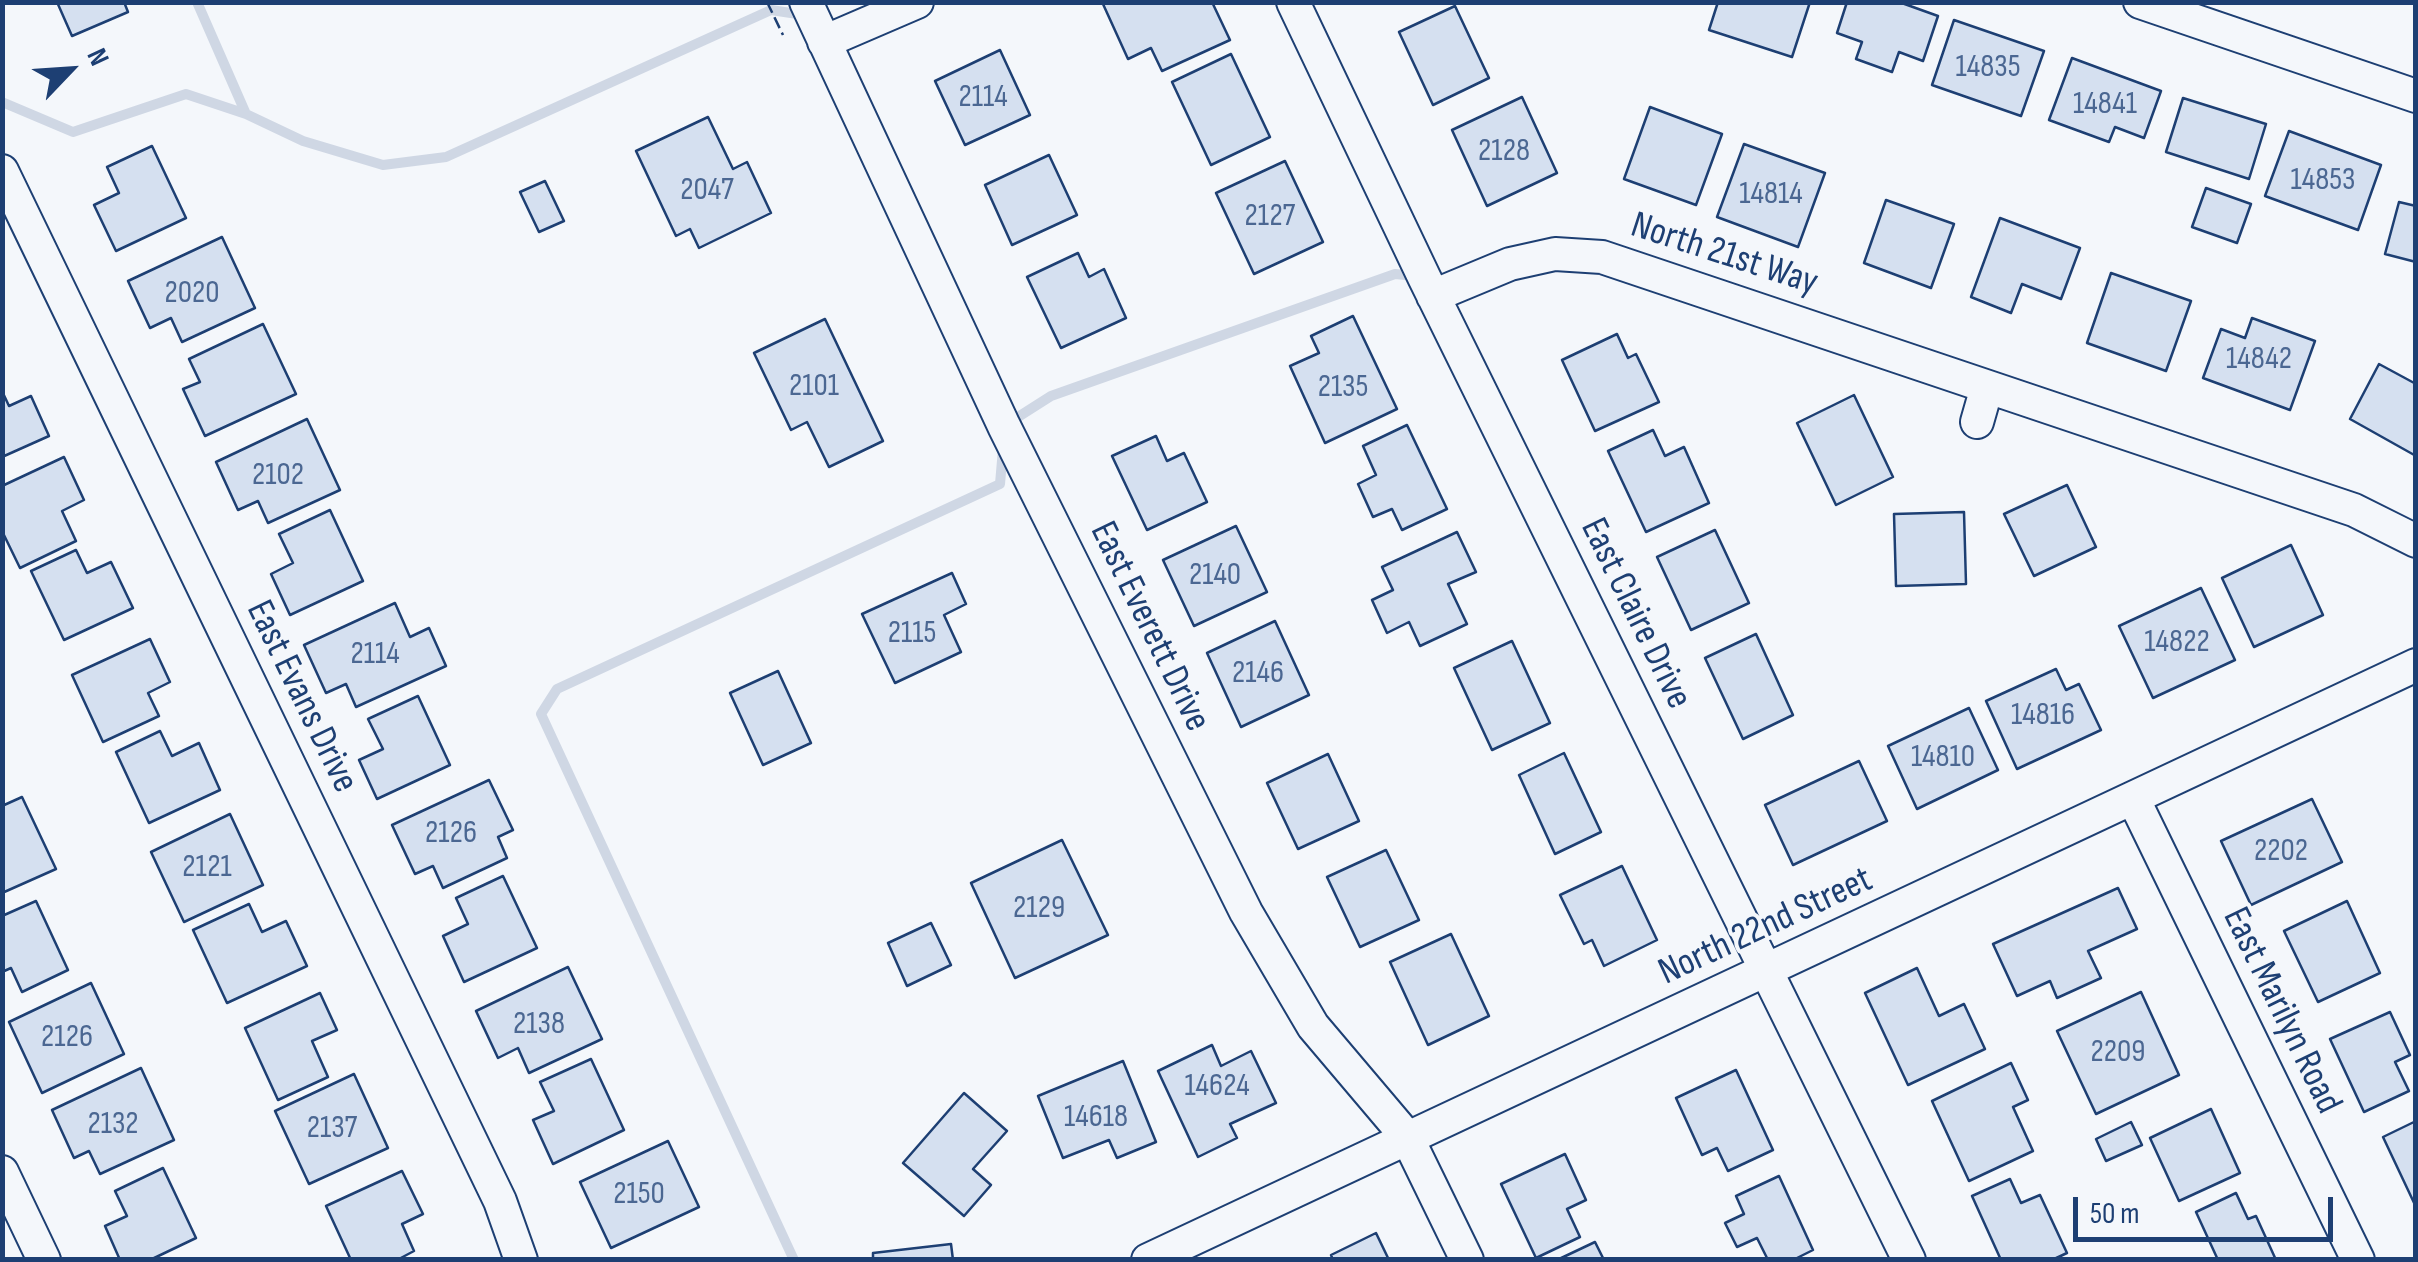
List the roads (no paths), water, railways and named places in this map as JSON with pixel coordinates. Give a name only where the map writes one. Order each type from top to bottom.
[{"type":"street","name":"East Everett Drive","points":[[806,2],[1004,426],[1246,912],[1314,1026],[1407,1137],[1467,1260]]},
{"type":"street","points":[[824,42],[917,2]]},
{"type":"street","name":"East Claire Drive","points":[[1293,2],[1433,296],[1909,1260]]},
{"type":"street","points":[[2140,2],[2190,10],[2416,96]]},
{"type":"street","name":"East Evans Drive","points":[[2,171],[500,1201],[522,1260]]},
{"type":"street","name":"North 21st Way","points":[[1433,296],[1510,264],[1555,254],[1602,257],[2354,510],[2416,541]]},
{"type":"street","points":[[1977,422],[1987,386]]},
{"type":"street","name":"North 22nd Street","points":[[1148,1260],[2416,666]]},
{"type":"street","name":"East Marilyn Road","points":[[2133,798],[2358,1260]]},
{"type":"street","points":[[2,1172],[44,1260]]},
{"type":"waterway","points":[[197,2],[246,114]]},
{"type":"waterway","points":[[2,102],[73,132],[186,94],[246,114],[303,141],[383,165],[446,157],[771,10],[804,15]]},
{"type":"waterway","points":[[1007,424],[1051,396],[1395,274],[1416,276]]},
{"type":"waterway","points":[[794,1260],[541,714],[557,689],[1000,484],[1003,449]]}]
